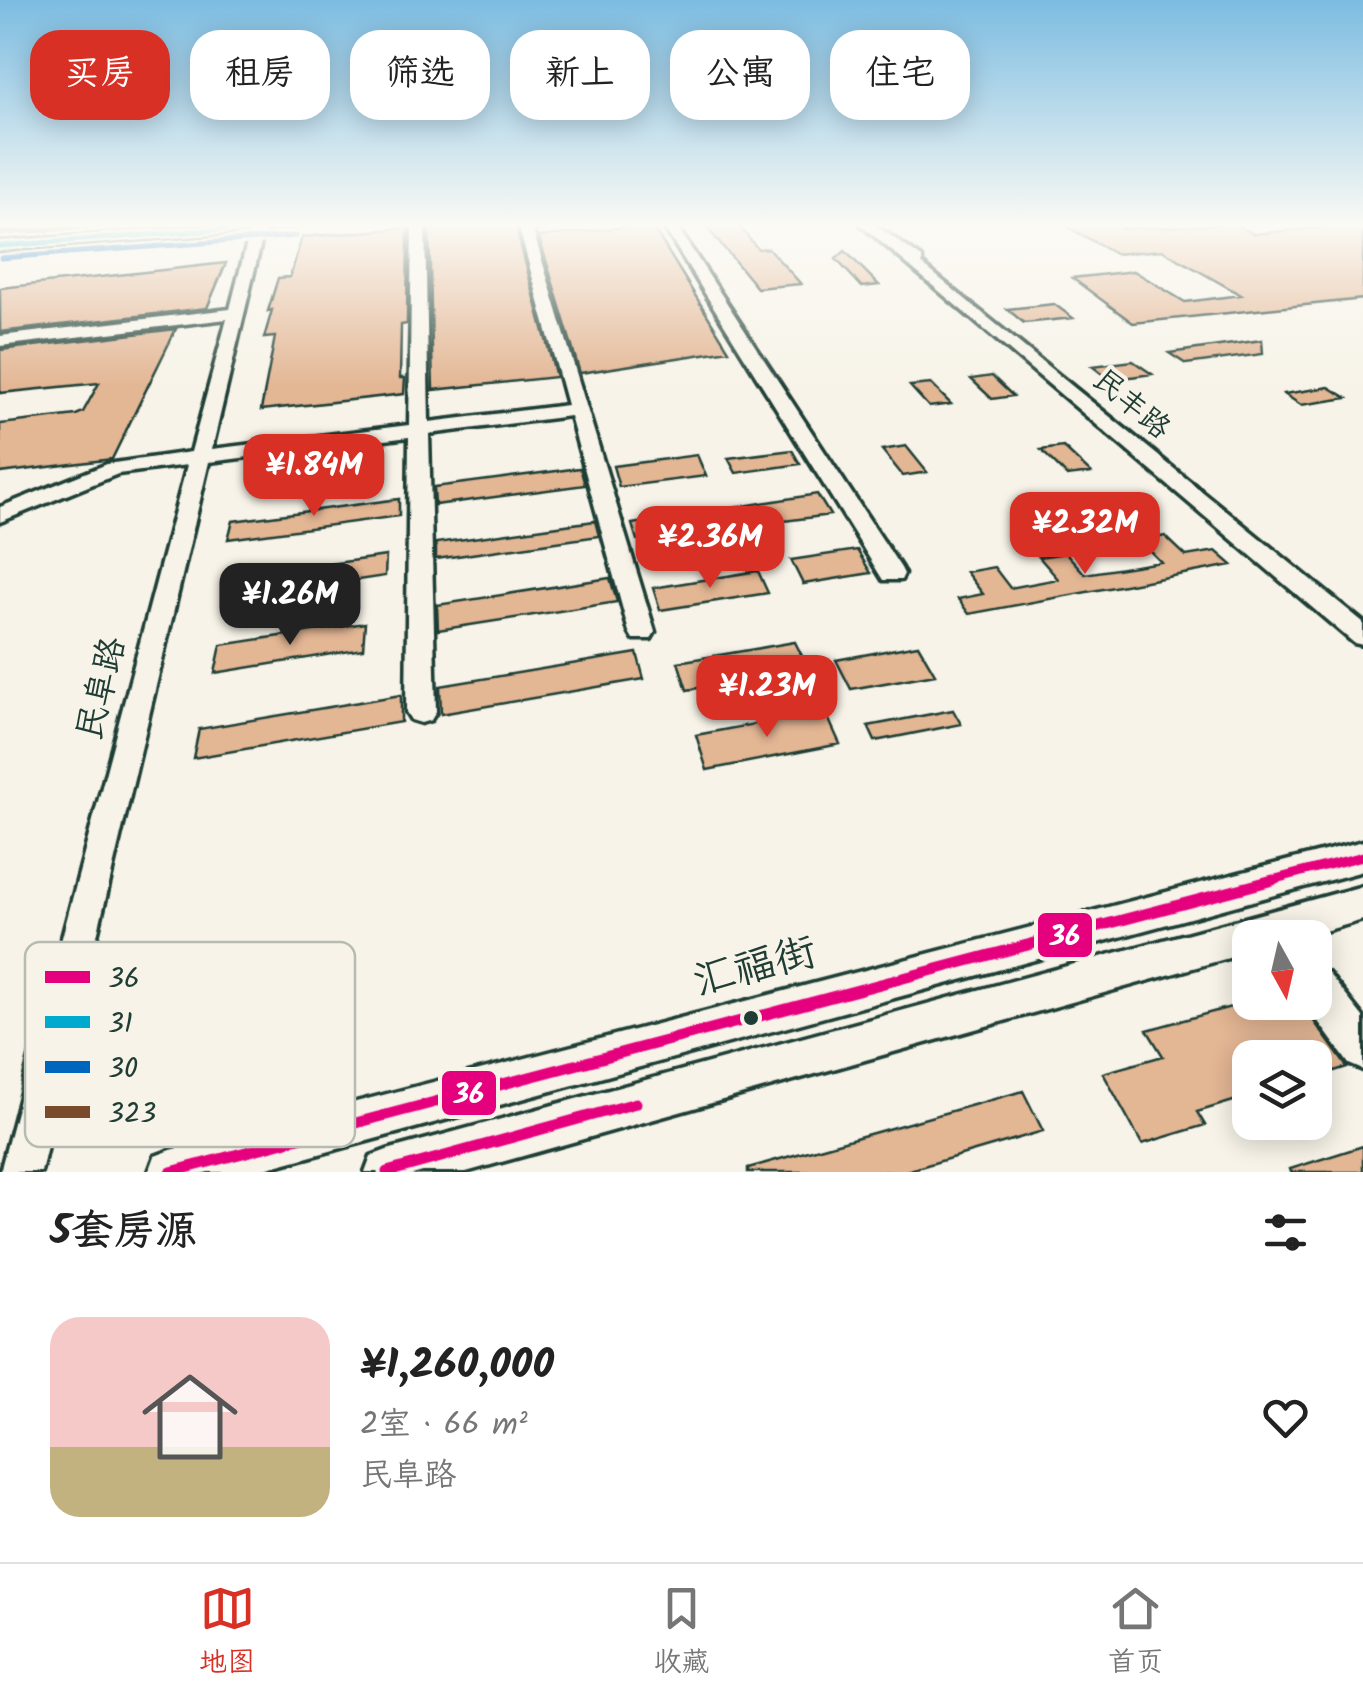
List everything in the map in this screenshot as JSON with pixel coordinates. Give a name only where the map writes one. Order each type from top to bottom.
[{"type":"street","name":"民阜路","points":[[77,942],[243,279]]},
{"type":"street","points":[[418,279],[421,712]]},
{"type":"street","points":[[540,279],[642,632]]},
{"type":"street","points":[[703,279],[892,574]]},
{"type":"street","name":"民丰路","points":[[931,279],[1363,636]]},
{"type":"street","points":[[0,340],[236,314]]},
{"type":"street","points":[[0,516],[114,468],[575,410]]},
{"type":"street","name":"汇福街","points":[[355,1123],[1363,856]]},
{"type":"street","points":[[1313,920],[1363,903]]},
{"type":"street","points":[[388,1172],[1232,945]]},
{"type":"street","points":[[1332,1009],[1363,1050]]},
{"type":"street","name":"民阜路","points":[[19,1172],[25,1147]]},
{"type":"street","name":"汇福街","points":[[171,1172],[265,1147]]},
{"type":"building","points":[[84,279],[219,279],[207,308],[0,332],[0,288]]},
{"type":"building","points":[[278,279],[407,279],[407,324],[401,325],[400,378],[405,378],[404,394],[261,410],[275,337],[264,338],[272,310],[268,311]]},
{"type":"building","points":[[430,279],[530,279],[556,377],[433,390]]},
{"type":"building","points":[[552,279],[685,279],[729,350],[580,373]]},
{"type":"building","points":[[749,279],[796,279],[801,284],[757,288]]},
{"type":"building","points":[[854,279],[873,279],[879,285],[862,287]]},
{"type":"building","points":[[1073,279],[1147,279],[1185,302],[1241,295],[1212,279],[1363,279],[1363,299],[1133,323]]},
{"type":"building","points":[[1054,304],[1073,318],[1024,323],[1007,309]]},
{"type":"building","points":[[176,329],[112,459],[0,473],[0,424],[76,415],[83,412],[99,383],[0,393],[0,350]]},
{"type":"building","points":[[1262,340],[1263,354],[1186,364],[1169,353]]},
{"type":"building","points":[[1133,361],[1152,374],[1110,380],[1092,366]]},
{"type":"building","points":[[992,376],[1013,396],[992,399],[971,379]]},
{"type":"building","points":[[931,384],[951,404],[929,407],[910,386]]},
{"type":"building","points":[[1329,387],[1347,398],[1301,405],[1284,394]]},
{"type":"building","points":[[906,446],[927,472],[903,476],[882,450]]},
{"type":"building","points":[[1063,447],[1091,473],[1067,476],[1041,450]]},
{"type":"building","points":[[792,450],[800,464],[736,473],[728,458]]},
{"type":"building","points":[[697,455],[706,476],[619,487],[613,466]]},
{"type":"building","points":[[580,468],[585,485],[435,505],[434,487]]},
{"type":"building","points":[[817,494],[830,515],[637,540],[632,524]]},
{"type":"building","points":[[399,499],[399,516],[228,539],[233,521]]},
{"type":"building","points":[[595,521],[599,536],[436,559],[436,543]]},
{"type":"building","points":[[1165,536],[1186,556],[1216,551],[1232,565],[969,614],[958,599],[983,594],[966,572],[994,567],[1010,588],[1058,579],[1039,557],[1066,553],[1085,574],[1161,562],[1140,541]]},
{"type":"building","points":[[857,550],[871,573],[803,584],[791,560]]},
{"type":"building","points":[[386,556],[385,576],[224,600],[229,578]]},
{"type":"building","points":[[758,571],[768,593],[660,610],[653,588]]},
{"type":"building","points":[[610,578],[617,602],[438,630],[437,605]]},
{"type":"building","points":[[365,623],[363,649],[215,673],[221,645]]},
{"type":"building","points":[[795,642],[808,668],[687,690],[678,662]]},
{"type":"building","points":[[918,645],[935,674],[851,689],[836,660]]},
{"type":"building","points":[[637,653],[644,679],[441,714],[440,686]]},
{"type":"building","points":[[401,695],[401,722],[193,758],[199,729]]},
{"type":"building","points":[[953,710],[961,724],[875,741],[868,726]]},
{"type":"building","points":[[825,711],[840,744],[707,770],[696,735]]},
{"type":"building","points":[[1232,1007],[1232,1020],[1313,1020],[1327,1040],[1232,1040],[1232,1101],[1197,1112],[1205,1125],[1142,1144],[1103,1073],[1163,1056],[1147,1030]]},
{"type":"building","points":[[1332,1046],[1347,1067],[1332,1072]]},
{"type":"building","points":[[1023,1091],[1043,1131],[903,1172],[748,1172],[748,1168]]},
{"type":"building","points":[[1363,1146],[1363,1172],[1291,1172],[1290,1169]]},
{"type":"transit line","name":"36","points":[[355,1123],[1363,856]]},
{"type":"transit line","name":"36","points":[[387,1172],[636,1103]]},
{"type":"transit line","name":"36","points":[[171,1172],[265,1147]]}]
